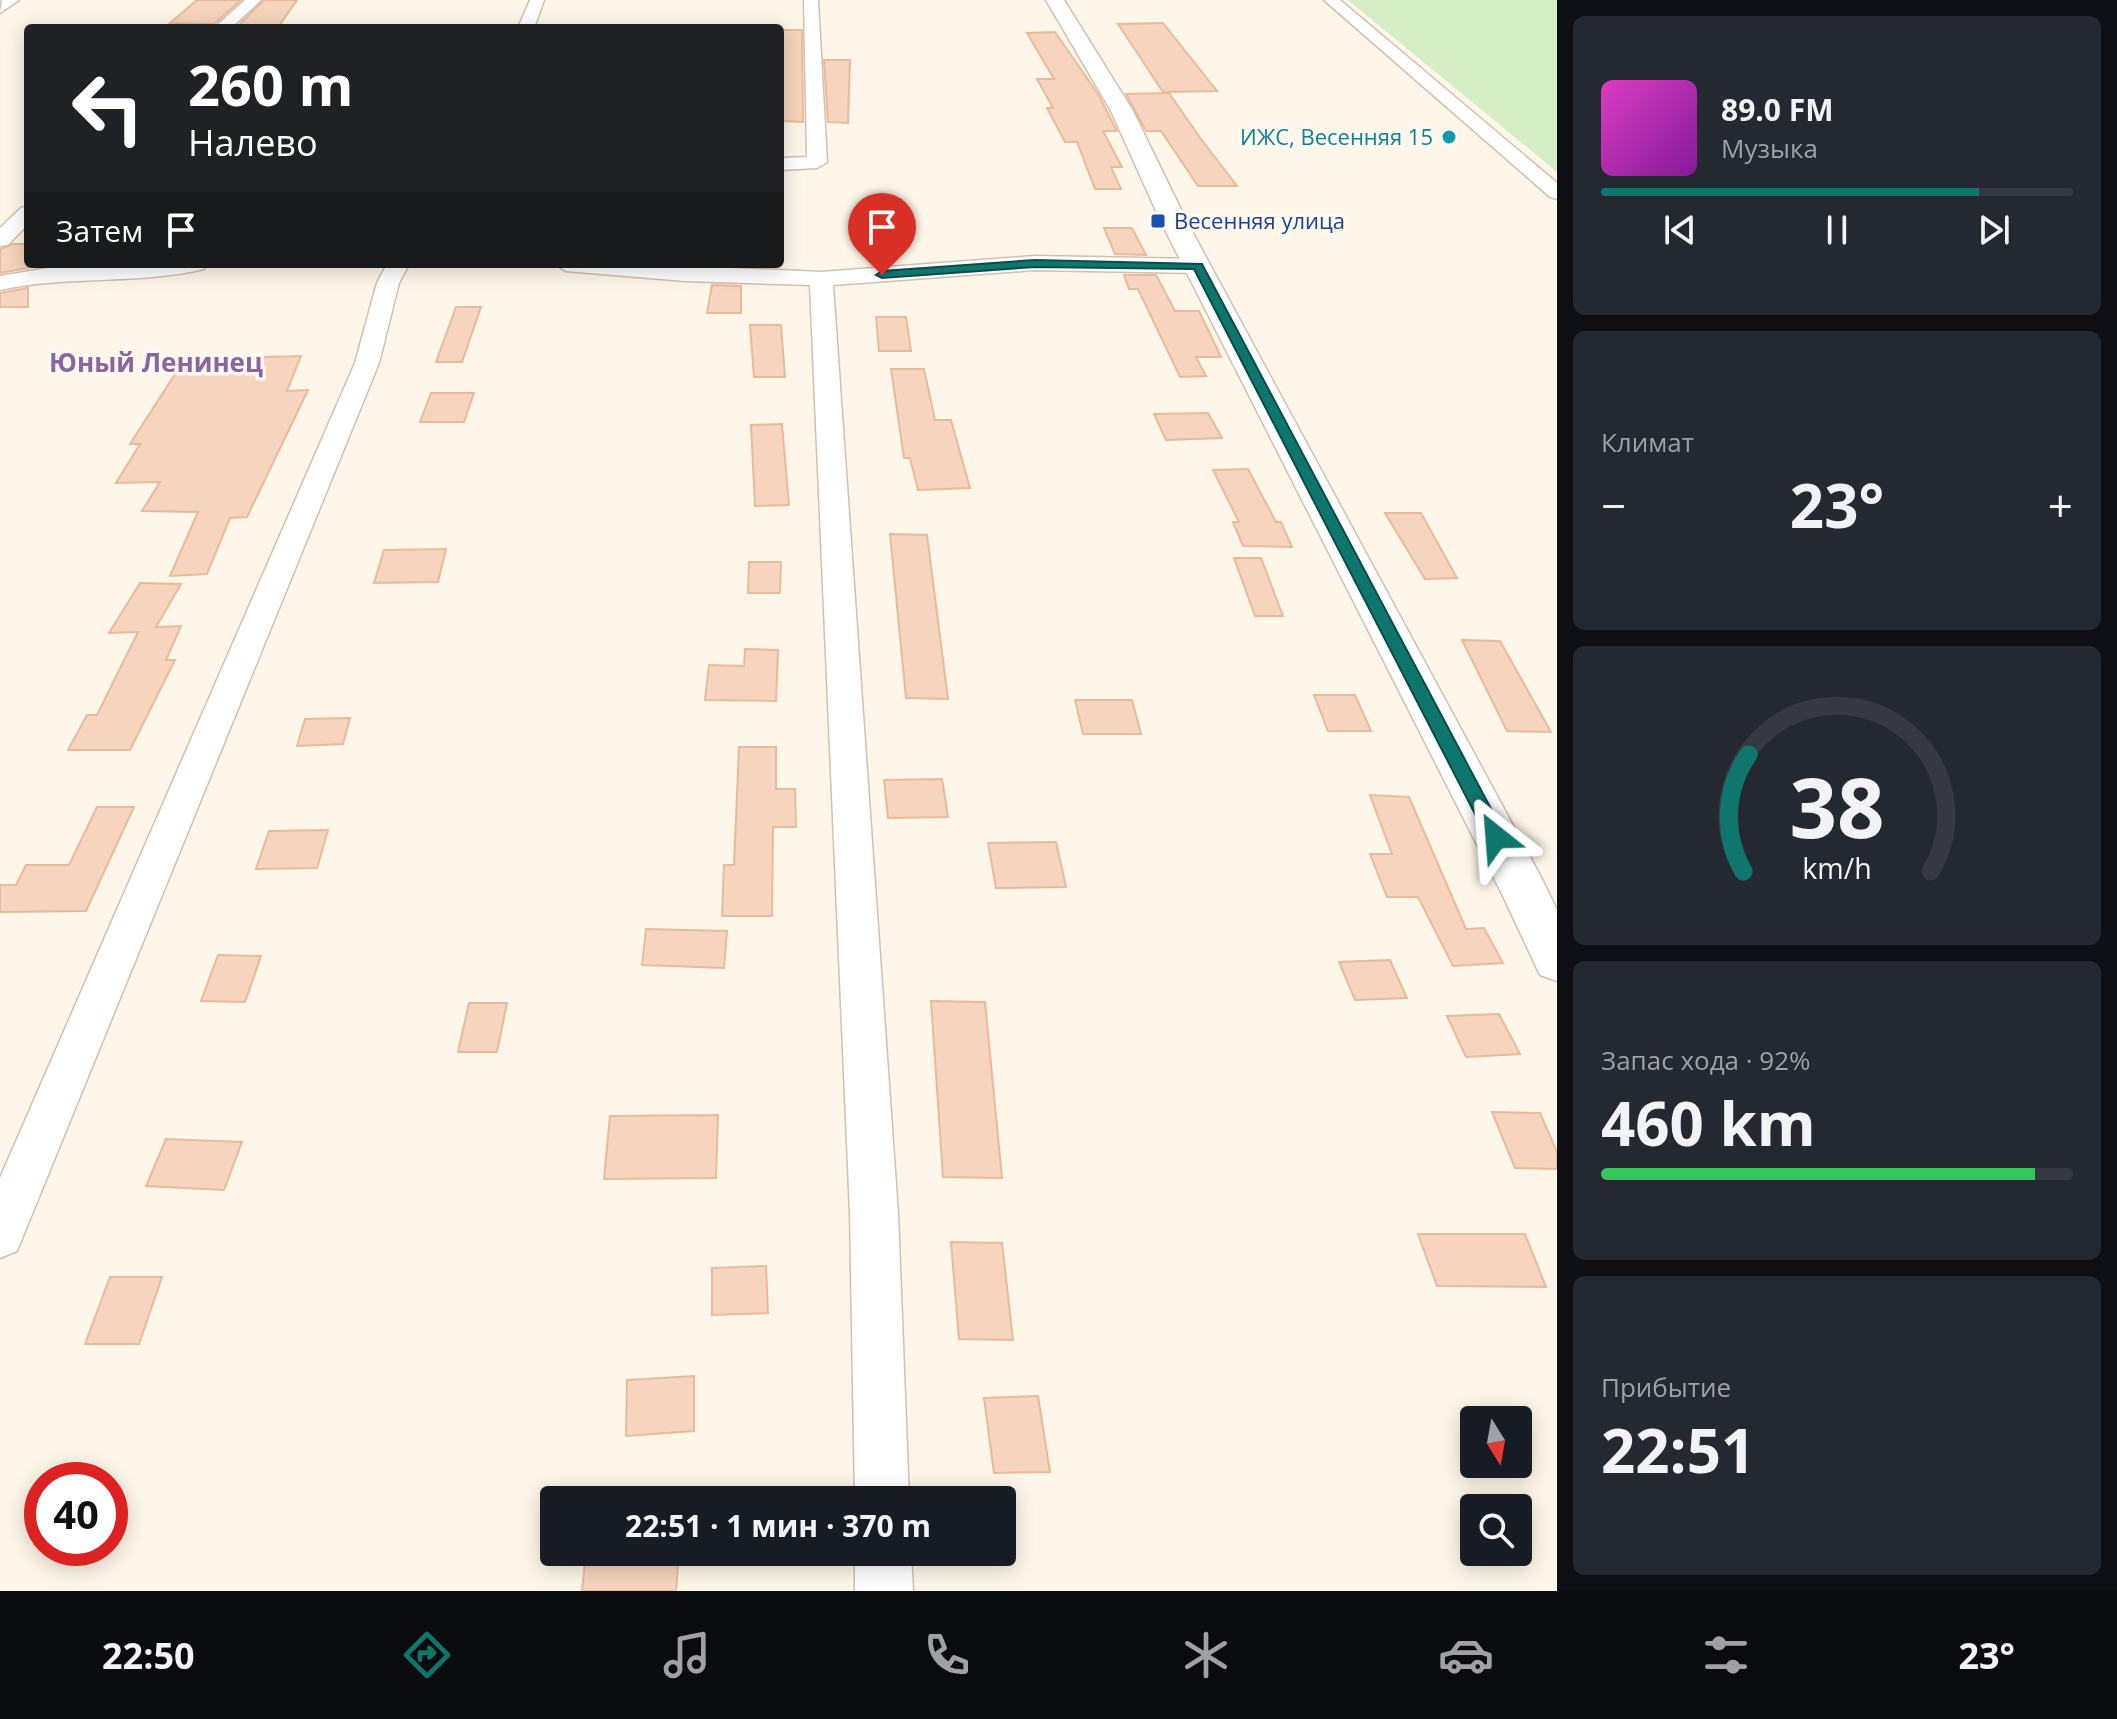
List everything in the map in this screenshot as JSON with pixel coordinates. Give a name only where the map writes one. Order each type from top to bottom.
[{"type":"street","points":[[0,8],[12,0]]},
{"type":"street","points":[[227,24],[254,0]]},
{"type":"street","points":[[528,24],[537,0]]},
{"type":"street","points":[[784,164],[817,162],[811,0]]},
{"type":"street","points":[[1055,0],[1122,111],[1198,266],[1518,879],[1557,960]]},
{"type":"street","points":[[1331,0],[1557,193]]},
{"type":"street","points":[[0,240],[24,216]]},
{"type":"street","points":[[661,268],[821,279],[1035,263],[1198,266]]},
{"type":"street","points":[[0,283],[54,274],[136,273],[169,268]]},
{"type":"street","points":[[0,1234],[367,363],[388,283],[396,268]]},
{"type":"street","points":[[821,279],[874,1213],[882,1486]]},
{"type":"street","points":[[883,1566],[884,1591]]},
{"type":"green space","points":[[1348,0],[1557,0],[1557,172]]},
{"type":"building","points":[[197,0],[241,0],[214,24],[170,23]]},
{"type":"building","points":[[264,0],[297,0],[280,24],[240,24]]},
{"type":"building","points":[[1163,23],[1217,91],[1163,92],[1118,24]]},
{"type":"building","points":[[784,30],[802,30],[803,122],[784,121]]},
{"type":"building","points":[[1055,32],[1098,94],[1117,131],[1103,131],[1122,167],[1111,167],[1121,189],[1095,189],[1077,142],[1065,142],[1047,108],[1053,108],[1037,79],[1054,79],[1027,33]]},
{"type":"building","points":[[824,60],[850,60],[848,123],[828,122]]},
{"type":"building","points":[[1169,93],[1237,186],[1198,186],[1161,131],[1146,131],[1126,94]]},
{"type":"building","points":[[1104,228],[1132,228],[1146,255],[1115,254]]},
{"type":"building","points":[[24,244],[24,268],[28,268],[0,273],[0,249]]},
{"type":"building","points":[[1124,275],[1156,275],[1175,311],[1199,311],[1221,357],[1196,357],[1206,376],[1180,377],[1138,289],[1129,289]]},
{"type":"building","points":[[712,285],[741,286],[741,313],[707,313]]},
{"type":"building","points":[[28,288],[28,307],[0,307],[0,293]]},
{"type":"building","points":[[456,307],[481,307],[462,362],[436,362]]},
{"type":"building","points":[[876,317],[906,317],[911,351],[879,351]]},
{"type":"building","points":[[750,325],[781,325],[785,377],[754,377]]},
{"type":"building","points":[[301,356],[287,391],[308,390],[247,517],[230,518],[207,574],[170,576],[198,512],[142,511],[160,482],[116,483],[140,444],[130,444],[177,371],[256,371],[262,357]]},
{"type":"building","points":[[891,369],[924,369],[935,420],[951,420],[970,488],[918,490],[910,458],[904,458]]},
{"type":"building","points":[[431,393],[474,393],[464,422],[420,422]]},
{"type":"building","points":[[1208,413],[1222,438],[1166,440],[1154,414]]},
{"type":"building","points":[[782,424],[789,505],[755,506],[751,425]]},
{"type":"building","points":[[1248,469],[1276,522],[1281,522],[1292,547],[1243,546],[1233,522],[1239,522],[1213,470]]},
{"type":"building","points":[[1385,513],[1421,513],[1457,578],[1425,579]]},
{"type":"building","points":[[890,534],[927,535],[948,699],[906,698]]},
{"type":"building","points":[[446,549],[438,582],[374,583],[384,550]]},
{"type":"building","points":[[1234,558],[1261,558],[1283,616],[1255,616]]},
{"type":"building","points":[[749,562],[781,562],[780,593],[748,593]]},
{"type":"building","points":[[140,583],[181,584],[156,627],[181,626],[166,660],[175,660],[130,750],[68,750],[87,715],[97,715],[138,632],[109,633]]},
{"type":"building","points":[[1462,640],[1500,641],[1551,732],[1507,731]]},
{"type":"building","points":[[745,649],[778,650],[776,701],[705,700],[709,665],[744,666]]},
{"type":"building","points":[[1314,695],[1355,695],[1371,731],[1328,731]]},
{"type":"building","points":[[1075,700],[1132,700],[1141,734],[1083,734]]},
{"type":"building","points":[[350,718],[343,744],[297,746],[305,719]]},
{"type":"building","points":[[739,747],[776,747],[776,789],[795,789],[796,827],[773,827],[772,916],[722,916],[724,865],[734,865]]},
{"type":"building","points":[[942,779],[948,817],[888,818],[884,780]]},
{"type":"building","points":[[1370,795],[1409,797],[1466,929],[1484,928],[1503,963],[1453,966],[1418,897],[1387,897],[1370,854],[1392,854]]},
{"type":"building","points":[[97,807],[134,807],[86,911],[0,912],[0,885],[16,885],[26,865],[69,865]]},
{"type":"building","points":[[328,830],[317,868],[256,869],[269,831]]},
{"type":"building","points":[[1056,842],[1066,887],[996,888],[988,843]]},
{"type":"building","points":[[646,929],[727,931],[724,968],[642,965]]},
{"type":"building","points":[[218,955],[261,956],[245,1002],[201,1001]]},
{"type":"building","points":[[1390,960],[1407,998],[1355,1000],[1339,962]]},
{"type":"building","points":[[931,1001],[985,1002],[1002,1178],[943,1177]]},
{"type":"building","points":[[469,1003],[507,1003],[497,1052],[458,1052]]},
{"type":"building","points":[[1499,1014],[1520,1054],[1466,1057],[1447,1016]]},
{"type":"building","points":[[1492,1112],[1540,1113],[1557,1152],[1557,1169],[1515,1168]]},
{"type":"building","points":[[718,1115],[716,1178],[604,1179],[610,1116]]},
{"type":"building","points":[[166,1139],[242,1142],[224,1190],[146,1186]]},
{"type":"building","points":[[1418,1234],[1525,1234],[1546,1287],[1437,1286]]},
{"type":"building","points":[[951,1242],[1002,1243],[1013,1340],[959,1339]]},
{"type":"building","points":[[766,1266],[768,1313],[712,1315],[712,1268]]},
{"type":"building","points":[[110,1277],[162,1277],[139,1344],[85,1344]]},
{"type":"building","points":[[694,1376],[694,1431],[626,1436],[627,1380]]},
{"type":"building","points":[[1038,1396],[1050,1472],[994,1473],[984,1398]]},
{"type":"building","points":[[585,1566],[678,1566],[676,1591],[582,1591]]},
{"type":"place","name":"ИЖС, Весенняя 15","points":[[1449,137]]},
{"type":"place","name":"Весенняя улица","points":[[1158,221]]},
{"type":"district","name":"Юный Ленинец","points":[[156,363]]},
{"type":"route","points":[[882,275],[1035,263],[1198,266],[1496,837]]}]
